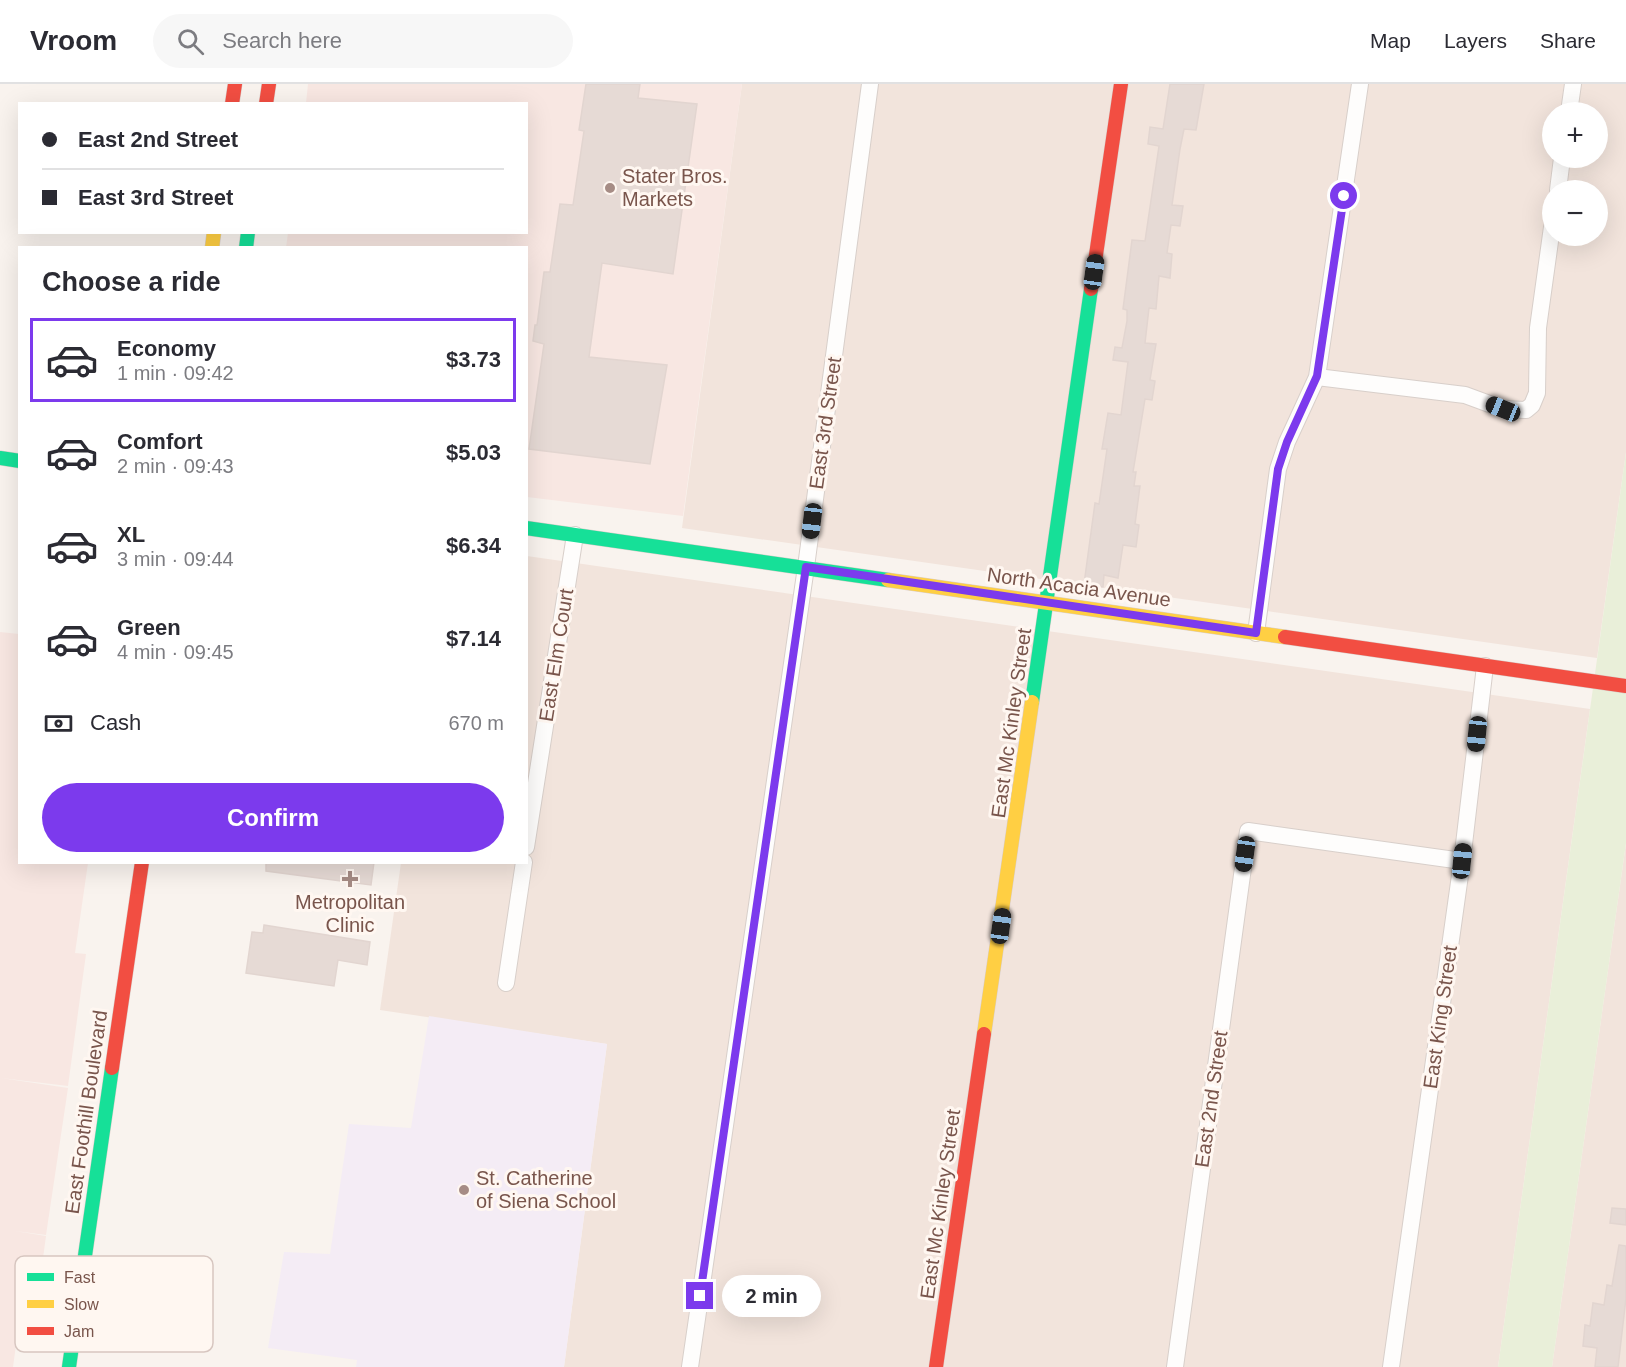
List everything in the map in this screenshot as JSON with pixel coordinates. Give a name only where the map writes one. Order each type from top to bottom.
[{"type":"street","points":[[232,102],[235,84]]},
{"type":"street","points":[[266,102],[269,84]]},
{"type":"street","name":"East 3rd Street","points":[[690,1367],[806,567],[870,84]]},
{"type":"street","name":"East Mc Kinley Street","points":[[936,1367],[1121,84]]},
{"type":"street","points":[[1256,633],[1278,469],[1287,442],[1317,376],[1360,84]]},
{"type":"street","points":[[1570,102],[1573,84]]},
{"type":"street","points":[[1317,376],[1465,395],[1515,411],[1526,410],[1532,405],[1537,393],[1538,328],[1549,246]]},
{"type":"street","points":[[0,458],[18,461]]},
{"type":"street","name":"North Acacia Avenue","points":[[528,528],[1048,601],[1626,686]]},
{"type":"street","name":"East Elm Court","points":[[528,834],[575,535]]},
{"type":"street","name":"East King Street","points":[[1391,1367],[1462,861],[1485,666]]},
{"type":"street","name":"East 2nd Street","points":[[1175,1367],[1248,831],[1462,861]]},
{"type":"street","name":"East Foothill Boulevard","points":[[85,1256],[142,864]]},
{"type":"street","points":[[506,983],[524,864]]},
{"type":"street","name":"East Foothill Boulevard","points":[[69,1367],[71,1352]]},
{"type":"shaded area","points":[[308,84],[742,84],[683,516],[528,497],[528,246],[286,246],[288,234],[528,234],[528,102],[306,102]]},
{"type":"shaded area","points":[[742,84],[1626,84],[1626,452],[1597,658],[682,528]]},
{"type":"shaded area","points":[[528,556],[1590,709],[1498,1367],[564,1367],[607,1044],[380,1010],[401,864],[528,864]]},
{"type":"shaded area","points":[[0,632],[18,634],[18,864],[88,864],[75,953],[86,954],[68,1086],[1,1078],[68,1088],[46,1235],[15,1231],[46,1236],[43,1256],[15,1256],[15,1352],[13,1367],[0,1367]]},
{"type":"shaded area","points":[[1626,843],[1626,1367],[1552,1367]]},
{"type":"shaded area","name":"St. Catherine of Siena School","points":[[429,1016],[607,1044],[564,1367],[356,1367],[357,1360],[268,1348],[284,1252],[330,1254],[349,1124],[411,1128]]},
{"type":"green space","points":[[1626,452],[1626,843],[1552,1367],[1498,1367]]},
{"type":"building","points":[[586,84],[640,84],[638,98],[697,104],[673,274],[602,263],[589,357],[667,365],[650,464],[529,449],[544,344],[533,341],[535,325],[537,325],[544,272],[550,272],[560,204],[573,205],[584,131],[579,130]]},
{"type":"building","points":[[1170,84],[1204,84],[1196,130],[1184,129],[1180,149],[1172,205],[1183,206],[1180,226],[1171,225],[1167,253],[1172,254],[1170,278],[1159,276],[1156,309],[1149,308],[1145,343],[1156,344],[1150,380],[1155,381],[1152,400],[1145,399],[1133,472],[1136,472],[1134,486],[1140,486],[1135,524],[1139,525],[1136,547],[1123,545],[1118,578],[1104,575],[1103,587],[1084,584],[1095,503],[1099,504],[1107,449],[1102,449],[1108,413],[1121,415],[1128,362],[1113,360],[1115,347],[1122,348],[1127,321],[1127,310],[1123,309],[1132,240],[1145,241],[1159,146],[1148,144],[1150,127],[1163,129]]},
{"type":"building","name":"Metropolitan Clinic","points":[[266,864],[374,864],[371,885],[266,871]]},
{"type":"building","points":[[264,925],[370,942],[367,965],[338,960],[334,986],[246,973],[252,932],[263,933]]},
{"type":"building","points":[[1612,1208],[1626,1209],[1626,1225],[1610,1223]]},
{"type":"building","points":[[1619,1245],[1626,1246],[1626,1298],[1618,1367],[1595,1367],[1597,1348],[1583,1346],[1585,1325],[1590,1326],[1593,1303],[1604,1305],[1607,1285],[1612,1286]]},
{"type":"traffic: fast","points":[[246,246],[248,234]]},
{"type":"traffic: fast","points":[[1032,702],[1091,289]]},
{"type":"traffic: fast","points":[[0,458],[18,461]]},
{"type":"traffic: fast","points":[[528,528],[888,580]]},
{"type":"traffic: fast","points":[[85,1256],[112,1068]]},
{"type":"traffic: fast","points":[[69,1367],[71,1352]]},
{"type":"traffic: slow","points":[[212,246],[214,234]]},
{"type":"traffic: slow","points":[[888,580],[1285,637]]},
{"type":"traffic: slow","points":[[984,1034],[1032,702]]},
{"type":"traffic: jam","points":[[232,102],[235,84]]},
{"type":"traffic: jam","points":[[266,102],[269,84]]},
{"type":"traffic: jam","points":[[1091,289],[1121,84]]},
{"type":"traffic: jam","points":[[1285,637],[1626,686]]},
{"type":"traffic: jam","points":[[112,1068],[142,864]]},
{"type":"traffic: jam","points":[[936,1367],[984,1034]]},
{"type":"place","name":"Stater Bros. Markets","points":[[610,188]]},
{"type":"place","name":"Metropolitan Clinic","points":[[350,879]]},
{"type":"place","name":"St. Catherine of Siena School","points":[[464,1190]]},
{"type":"route","points":[[700,1296],[806,567],[1256,633],[1278,469],[1287,442],[1317,376],[1344,196]]}]
